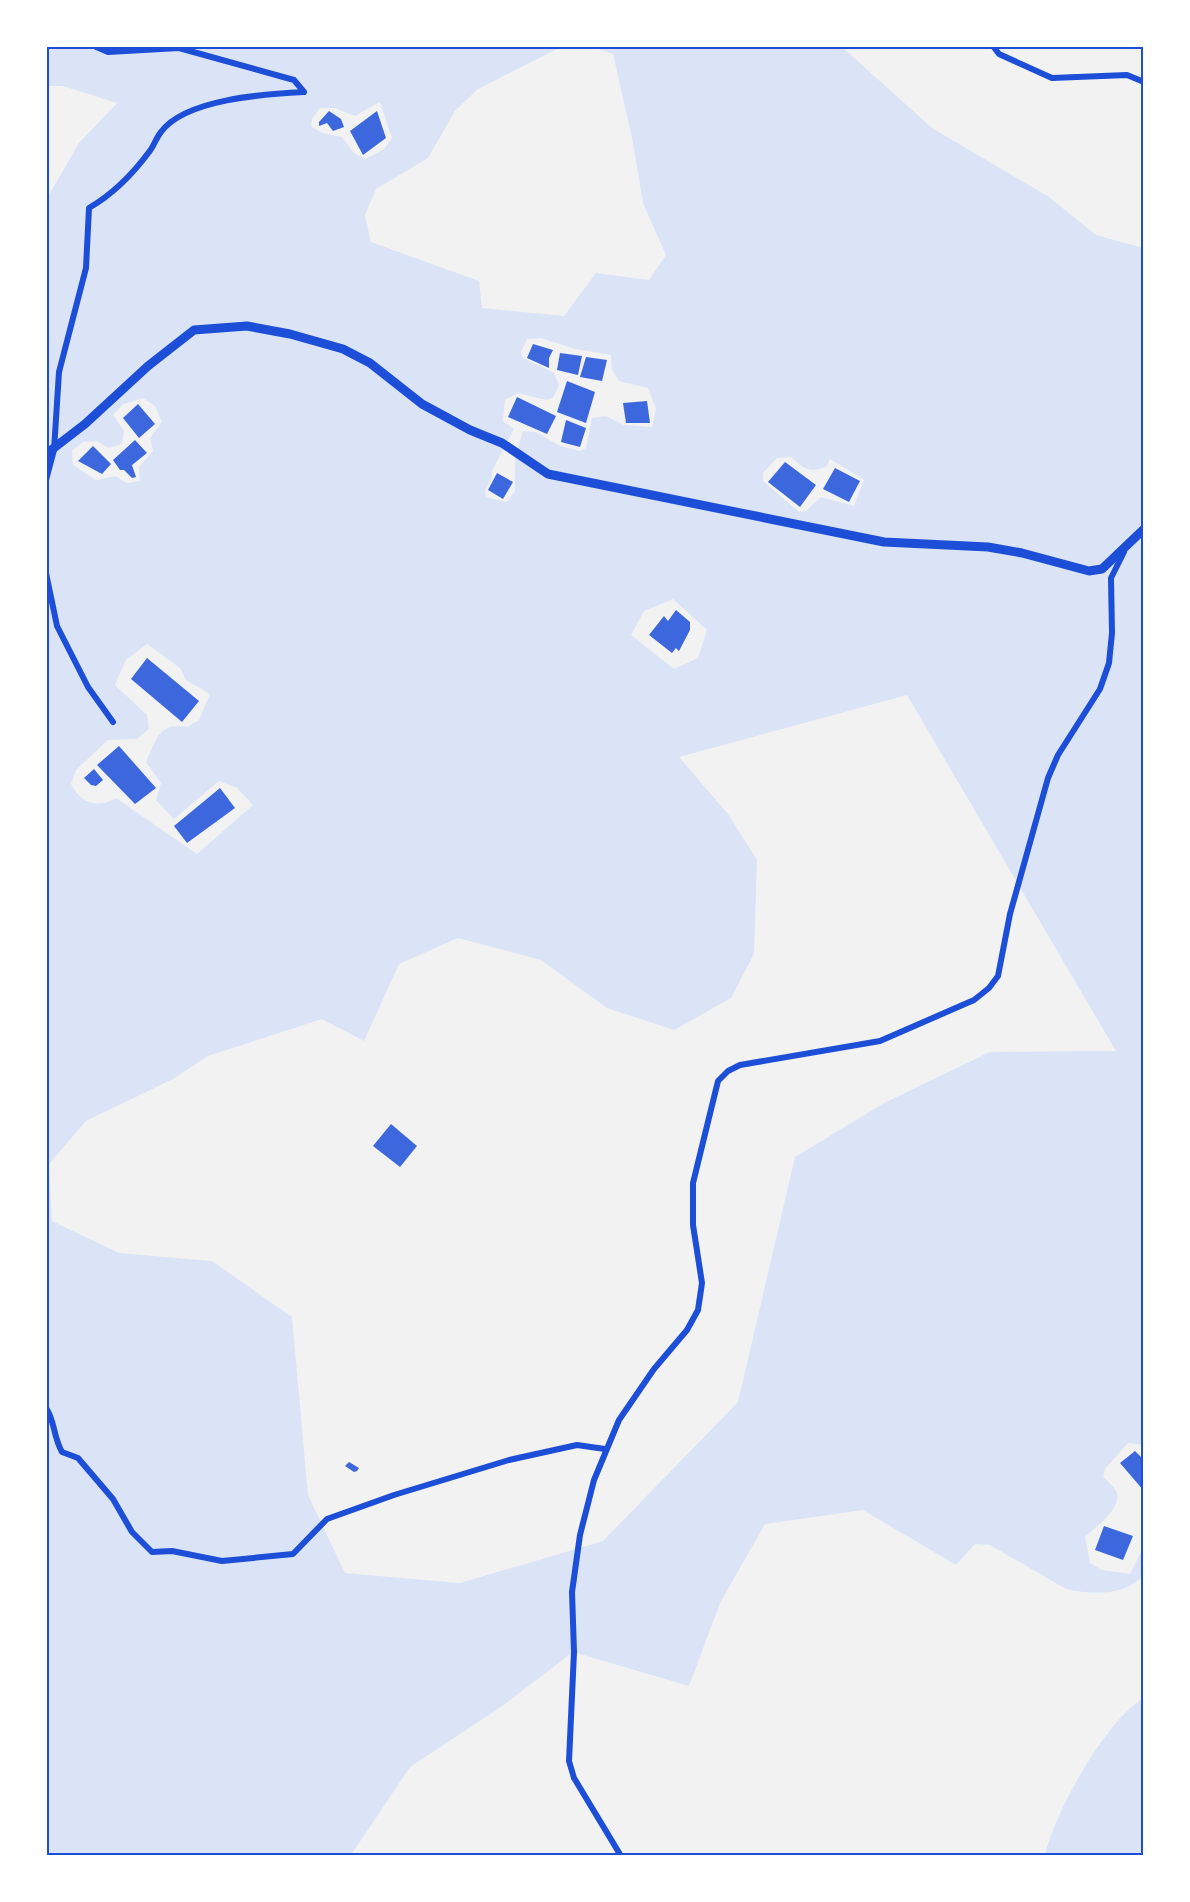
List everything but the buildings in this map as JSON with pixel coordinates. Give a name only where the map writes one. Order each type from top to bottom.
[{"type":"street","points":[[46,480],[59,372],[86,268],[89,208],[112,195],[150,151],[162,131],[181,114],[248,95],[304,92],[294,80],[179,48],[108,52],[94,46]]},
{"type":"street","points":[[993,46],[999,54],[1052,78],[1127,75],[1143,82]]},
{"type":"street","points":[[50,452],[148,366],[194,330],[247,326],[290,334],[343,349],[370,363],[422,404],[470,430],[502,443],[548,474],[884,542],[988,547],[1022,553],[1089,571],[1102,569],[1141,530]]},
{"type":"street","points":[[621,1856],[574,1778],[568,1741],[574,1652],[574,1566],[594,1480],[605,1449],[632,1399],[687,1330],[698,1310],[702,1283],[693,1225],[693,1183],[718,1081],[728,1071],[740,1065],[879,1041],[974,1000],[989,988],[998,976],[1010,914],[1048,778],[1058,755],[1100,690],[1109,663],[1112,633],[1111,578],[1116,564],[1141,530]]},
{"type":"street","points":[[46,573],[57,626],[88,687],[113,722]]},
{"type":"street","points":[[46,1408],[52,1417],[53,1436],[62,1452],[78,1458],[113,1499],[132,1532],[152,1552],[172,1551],[222,1561],[293,1554],[327,1519],[394,1495],[509,1460],[577,1445],[605,1449]]},
{"type":"shaded area","points":[[841,46],[932,128],[1049,197],[1096,235],[1143,248],[1144,1445],[1128,1443],[1105,1469],[1103,1476],[1116,1491],[1118,1497],[1113,1510],[1085,1537],[1090,1563],[1102,1570],[1130,1574],[1143,1548],[1143,1576],[1135,1583],[1117,1590],[1097,1593],[1076,1591],[1066,1589],[990,1545],[975,1544],[956,1565],[863,1510],[765,1524],[720,1603],[689,1686],[573,1652],[501,1707],[410,1767],[351,1855],[47,1855],[46,200],[79,143],[117,103],[63,86],[47,86],[47,47],[569,47],[555,50],[478,89],[455,111],[428,158],[376,189],[365,215],[371,242],[479,281],[482,308],[564,316],[596,273],[649,280],[666,255],[643,203],[632,138],[613,54],[592,47]],"holes":[[[380,102],[392,138],[384,149],[366,159],[354,153],[342,137],[322,133],[311,126],[312,119],[320,108],[335,108],[355,116]],[[541,338],[575,349],[611,355],[612,370],[619,381],[648,388],[656,408],[652,427],[624,425],[606,416],[592,418],[586,448],[580,451],[560,446],[536,432],[523,431],[515,457],[515,492],[506,502],[486,497],[485,490],[492,478],[492,471],[514,429],[503,421],[505,400],[518,393],[546,400],[553,398],[559,385],[554,373],[523,358],[521,352],[527,339]],[[143,398],[155,406],[162,422],[150,438],[153,451],[139,467],[140,481],[127,483],[115,476],[96,480],[73,465],[72,451],[83,442],[97,441],[108,448],[122,444],[124,431],[113,415],[123,404]],[[791,457],[811,470],[827,466],[830,459],[864,480],[854,506],[821,497],[806,511],[799,512],[763,481],[763,473],[777,458]],[[673,599],[707,630],[698,658],[674,669],[631,635],[644,611]],[[147,644],[180,668],[186,680],[210,694],[199,720],[187,727],[170,727],[164,730],[156,740],[146,762],[161,783],[156,800],[174,819],[219,781],[237,788],[253,805],[197,854],[116,798],[102,803],[90,802],[80,796],[71,784],[76,770],[108,740],[137,739],[149,729],[147,715],[115,685],[126,660]],[[907,695],[1116,1051],[990,1052],[884,1103],[795,1157],[738,1402],[603,1541],[460,1583],[345,1573],[308,1495],[292,1317],[212,1261],[119,1253],[52,1221],[49,1164],[86,1121],[173,1079],[208,1056],[322,1019],[364,1041],[399,964],[458,938],[541,960],[607,1008],[674,1030],[731,998],[754,954],[757,860],[728,814],[679,757]]]},
{"type":"shaded area","points":[[1143,1699],[1143,1855],[1045,1855],[1050,1837],[1070,1793],[1098,1746],[1113,1726]]}]
